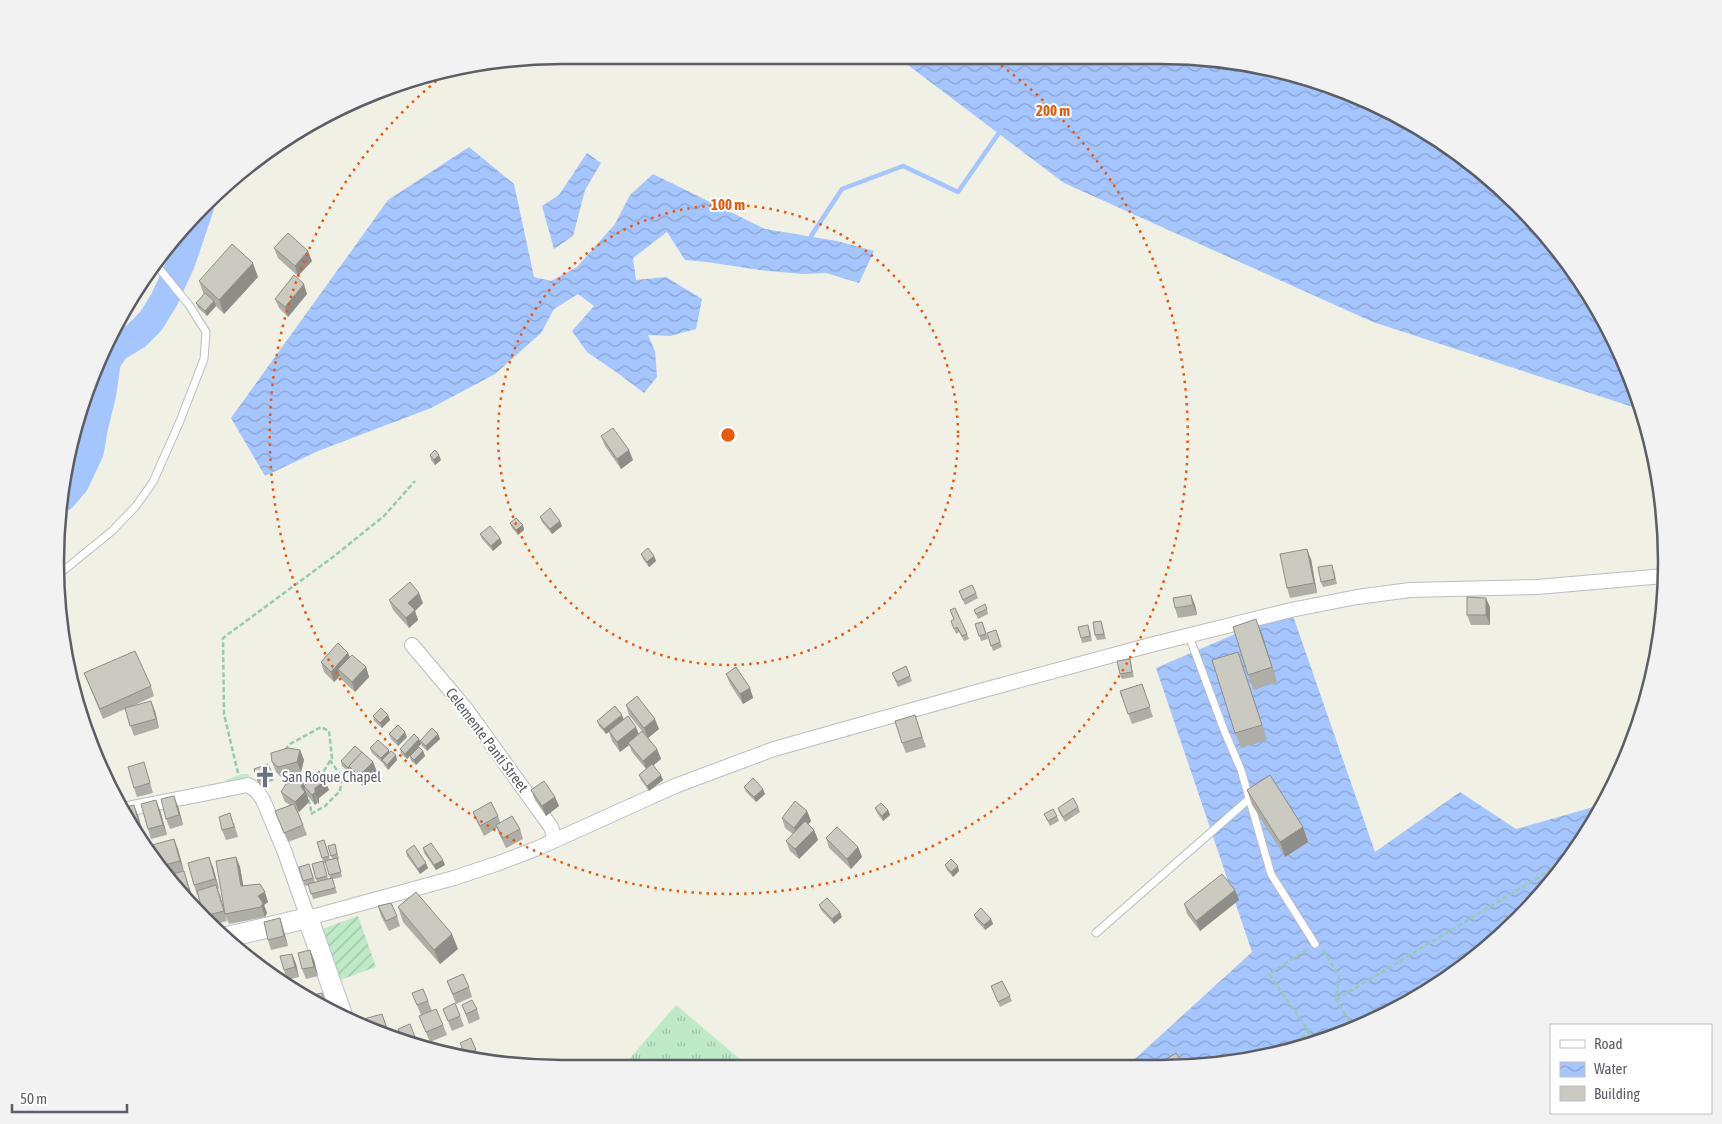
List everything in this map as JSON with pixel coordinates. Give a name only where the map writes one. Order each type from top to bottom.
[{"type":"street","points":[[232,936],[308,918],[454,878],[556,840],[675,786],[774,749],[980,690],[1291,610],[1357,597],[1410,590],[1537,587],[1658,577]]},
{"type":"street","name":"Celemente Panti Street","points":[[412,645],[466,709],[551,827],[556,840]]},
{"type":"street","points":[[130,809],[248,786],[257,791],[263,800],[284,850],[339,1008]]},
{"type":"lane","points":[[64,570],[112,531],[136,506],[153,482],[180,421],[204,359],[206,332],[189,305],[160,269]]},
{"type":"lane","points":[[1189,636],[1241,770],[1271,874],[1315,944]]},
{"type":"lane","points":[[1096,933],[1249,799]]},
{"type":"path","points":[[241,787],[224,714],[223,638],[333,557],[384,516],[415,481]]},
{"type":"path","points":[[284,750],[290,744],[321,727],[329,731],[332,758],[319,780]]},
{"type":"path","points":[[301,789],[308,789],[311,814],[325,806],[340,791],[342,778],[330,760]]},
{"type":"path","points":[[1336,1000],[1552,869]]},
{"type":"path","points":[[1313,1036],[1269,974],[1315,944],[1322,947],[1339,976],[1336,1000],[1350,1022]]},
{"type":"path","points":[[1296,1041],[1310,1032]]},
{"type":"green space","points":[[242,774],[249,774],[248,782],[228,785],[226,780]]},
{"type":"green space","points":[[358,916],[376,967],[340,980],[322,929]]},
{"type":"green space","points":[[676,1005],[741,1060],[628,1060]]},
{"type":"water","points":[[907,64],[1160,64],[1225,68],[1257,73],[1320,90],[1380,115],[1437,148],[1463,167],[1489,187],[1535,233],[1574,285],[1591,313],[1607,342],[1634,407],[1373,322],[1064,183]]},
{"type":"water","points":[[469,147],[514,184],[534,277],[551,281],[577,267],[615,224],[630,195],[653,174],[765,229],[837,241],[874,251],[859,283],[826,273],[802,274],[685,260],[667,232],[633,258],[636,280],[666,277],[702,299],[696,329],[670,336],[648,335],[655,351],[657,377],[644,393],[587,352],[572,331],[594,306],[578,294],[554,309],[541,333],[495,374],[431,408],[318,451],[265,476],[231,418],[388,200]]},
{"type":"water","points":[[587,153],[601,163],[585,190],[573,236],[554,249],[542,206],[559,195]]},
{"type":"water","points":[[1291,610],[1375,852],[1460,792],[1516,829],[1593,807],[1574,839],[1535,891],[1489,937],[1437,976],[1380,1009],[1320,1034],[1257,1051],[1193,1059],[1134,1060],[1252,952],[1156,668]]},
{"type":"building","points":[[288,233],[308,251],[295,266],[274,248]]},
{"type":"building","points":[[232,244],[253,263],[219,300],[199,281]]},
{"type":"building","points":[[294,275],[304,284],[285,307],[275,299]]},
{"type":"building","points":[[205,293],[214,301],[205,311],[196,303]]},
{"type":"building","points":[[613,428],[629,450],[617,459],[601,436]]},
{"type":"building","points":[[435,450],[439,455],[434,460],[430,455]]},
{"type":"building","points":[[550,508],[560,521],[550,529],[540,517]]},
{"type":"building","points":[[516,518],[523,525],[516,530],[510,523]]},
{"type":"building","points":[[490,526],[500,538],[491,546],[480,534]]},
{"type":"building","points":[[648,548],[654,556],[647,562],[641,554]]},
{"type":"building","points":[[1307,549],[1314,583],[1287,588],[1280,554]]},
{"type":"building","points":[[1332,565],[1335,579],[1321,582],[1318,567]]},
{"type":"building","points":[[410,582],[419,593],[408,603],[415,610],[406,618],[389,600]]},
{"type":"building","points":[[972,585],[976,593],[963,600],[959,591]]},
{"type":"building","points":[[1191,595],[1193,605],[1175,608],[1173,598]]},
{"type":"building","points":[[1467,597],[1486,598],[1486,615],[1467,615]]},
{"type":"building","points":[[985,604],[987,609],[976,614],[974,610]]},
{"type":"building","points":[[955,608],[967,634],[962,636],[957,627],[954,629],[951,621],[954,619],[950,610]]},
{"type":"building","points":[[1256,619],[1272,667],[1248,675],[1233,627]]},
{"type":"building","points":[[1101,621],[1104,634],[1095,635],[1093,622]]},
{"type":"building","points":[[982,622],[986,634],[979,636],[975,624]]},
{"type":"building","points":[[1088,625],[1090,636],[1081,638],[1078,627]]},
{"type":"building","points":[[996,630],[1000,642],[991,646],[987,633]]},
{"type":"building","points":[[338,643],[348,653],[331,672],[321,662]]},
{"type":"building","points":[[135,651],[151,686],[100,709],[84,673]]},
{"type":"building","points":[[1238,652],[1262,725],[1235,733],[1212,660]]},
{"type":"building","points":[[352,655],[366,667],[352,682],[338,669]]},
{"type":"building","points":[[1130,659],[1132,672],[1120,674],[1117,661]]},
{"type":"building","points":[[906,666],[910,676],[897,682],[892,673]]},
{"type":"building","points":[[736,667],[750,688],[740,694],[726,674]]},
{"type":"building","points":[[1142,684],[1150,707],[1128,714],[1120,691]]},
{"type":"building","points":[[637,696],[655,719],[644,728],[626,705]]},
{"type":"building","points":[[151,701],[156,719],[130,726],[125,708]]},
{"type":"building","points":[[615,706],[622,715],[604,729],[597,721]]},
{"type":"building","points":[[381,708],[388,715],[380,723],[373,716]]},
{"type":"building","points":[[915,715],[922,737],[902,743],[895,721]]},
{"type":"building","points":[[628,716],[636,727],[617,742],[609,731]]},
{"type":"building","points":[[398,725],[405,732],[397,741],[389,734]]},
{"type":"building","points":[[432,728],[438,734],[426,746],[420,741]]},
{"type":"building","points":[[642,731],[657,749],[643,761],[628,743]]},
{"type":"building","points":[[414,734],[419,739],[405,754],[400,749]]},
{"type":"building","points":[[378,740],[389,750],[381,758],[370,748]]},
{"type":"building","points":[[355,746],[362,752],[348,768],[341,761]]},
{"type":"building","points":[[419,747],[423,751],[414,760],[410,756]]},
{"type":"building","points":[[288,748],[300,750],[297,762],[278,767],[272,762],[271,753]]},
{"type":"building","points":[[391,751],[396,755],[387,765],[382,760]]},
{"type":"building","points":[[362,752],[373,762],[359,776],[349,766]]},
{"type":"building","points":[[144,762],[150,783],[134,788],[128,767]]},
{"type":"building","points":[[268,764],[273,775],[258,781],[254,769]]},
{"type":"building","points":[[652,764],[661,775],[647,786],[639,775]]},
{"type":"building","points":[[319,771],[325,781],[315,788],[315,794],[312,795],[304,786]]},
{"type":"building","points":[[1270,775],[1303,827],[1280,842],[1247,790]]},
{"type":"building","points":[[753,778],[763,789],[754,797],[744,787]]},
{"type":"building","points":[[296,781],[303,782],[301,787],[305,792],[295,802],[281,792],[286,784]]},
{"type":"building","points":[[544,781],[555,797],[542,806],[531,790]]},
{"type":"building","points":[[174,796],[179,815],[166,819],[161,799]]},
{"type":"building","points":[[1073,798],[1078,807],[1063,817],[1058,808]]},
{"type":"building","points":[[156,800],[163,825],[148,829],[141,804]]},
{"type":"building","points":[[795,801],[807,811],[794,828],[782,818]]},
{"type":"building","points":[[491,802],[498,816],[480,826],[473,812]]},
{"type":"building","points":[[881,803],[888,810],[882,816],[875,808]]},
{"type":"building","points":[[294,804],[303,825],[284,833],[275,811]]},
{"type":"building","points":[[134,805],[139,825],[131,811],[128,806]]},
{"type":"building","points":[[1053,809],[1057,816],[1048,821],[1044,814]]},
{"type":"building","points":[[230,813],[234,827],[222,830],[219,817]]},
{"type":"building","points":[[512,816],[520,829],[503,838],[496,825]]},
{"type":"building","points":[[805,821],[814,830],[795,849],[786,841]]},
{"type":"building","points":[[837,827],[858,847],[847,859],[826,838]]},
{"type":"building","points":[[174,839],[180,861],[167,864],[152,845]]},
{"type":"building","points":[[324,840],[329,856],[322,858],[317,842]]},
{"type":"building","points":[[431,843],[443,860],[434,865],[423,848]]},
{"type":"building","points":[[335,844],[337,854],[331,856],[328,846]]},
{"type":"building","points":[[414,845],[426,863],[418,869],[406,851]]},
{"type":"building","points":[[209,857],[215,879],[194,885],[188,863]]},
{"type":"building","points":[[236,857],[241,886],[260,884],[265,892],[258,896],[263,903],[261,907],[225,914],[216,861]]},
{"type":"building","points":[[337,858],[341,872],[329,875],[325,861]]},
{"type":"building","points":[[951,859],[958,866],[951,872],[945,865]]},
{"type":"building","points":[[323,861],[327,876],[316,879],[312,864]]},
{"type":"building","points":[[309,864],[313,878],[303,881],[299,867]]},
{"type":"building","points":[[184,871],[189,889],[186,890],[174,874]]},
{"type":"building","points":[[1222,874],[1235,890],[1196,921],[1184,904]]},
{"type":"building","points":[[332,878],[335,888],[311,894],[308,884]]},
{"type":"building","points":[[216,885],[224,911],[210,914],[201,905],[197,891]]},
{"type":"building","points":[[416,892],[452,934],[434,950],[398,907]]},
{"type":"building","points":[[827,898],[840,912],[832,919],[819,905]]},
{"type":"building","points":[[391,903],[397,916],[386,921],[378,906]]},
{"type":"building","points":[[981,908],[991,919],[984,925],[974,915]]},
{"type":"building","points":[[280,918],[284,936],[268,940],[264,922]]},
{"type":"building","points":[[310,950],[314,967],[302,969],[298,953]]},
{"type":"building","points":[[292,954],[295,967],[284,970],[280,956]]},
{"type":"building","points":[[463,974],[469,987],[453,994],[447,981]]},
{"type":"building","points":[[1002,981],[1010,996],[998,1002],[991,986]]},
{"type":"building","points":[[423,989],[428,1001],[417,1005],[412,993]]},
{"type":"building","points":[[322,993],[324,999],[316,994]]},
{"type":"building","points":[[472,1000],[477,1009],[466,1014],[462,1005]]},
{"type":"building","points":[[455,1003],[460,1016],[448,1021],[443,1009]]},
{"type":"building","points":[[436,1009],[443,1025],[426,1032],[419,1016]]},
{"type":"building","points":[[382,1014],[386,1026],[383,1027],[364,1019]]},
{"type":"building","points":[[410,1024],[415,1037],[400,1033],[398,1029]]},
{"type":"building","points":[[471,1038],[476,1050],[471,1052],[463,1051],[460,1043]]},
{"type":"building","points":[[1176,1053],[1180,1059],[1165,1060]]},
{"type":"waterway","points":[[811,236],[842,189],[903,166],[958,192],[1001,130]]},
{"type":"waterway","points":[[69,490],[75,483],[90,451],[107,361],[116,348],[136,336],[151,321],[164,300],[181,263],[193,227]]},
{"type":"place","name":"San Roque Chapel","points":[[265,777]]}]
